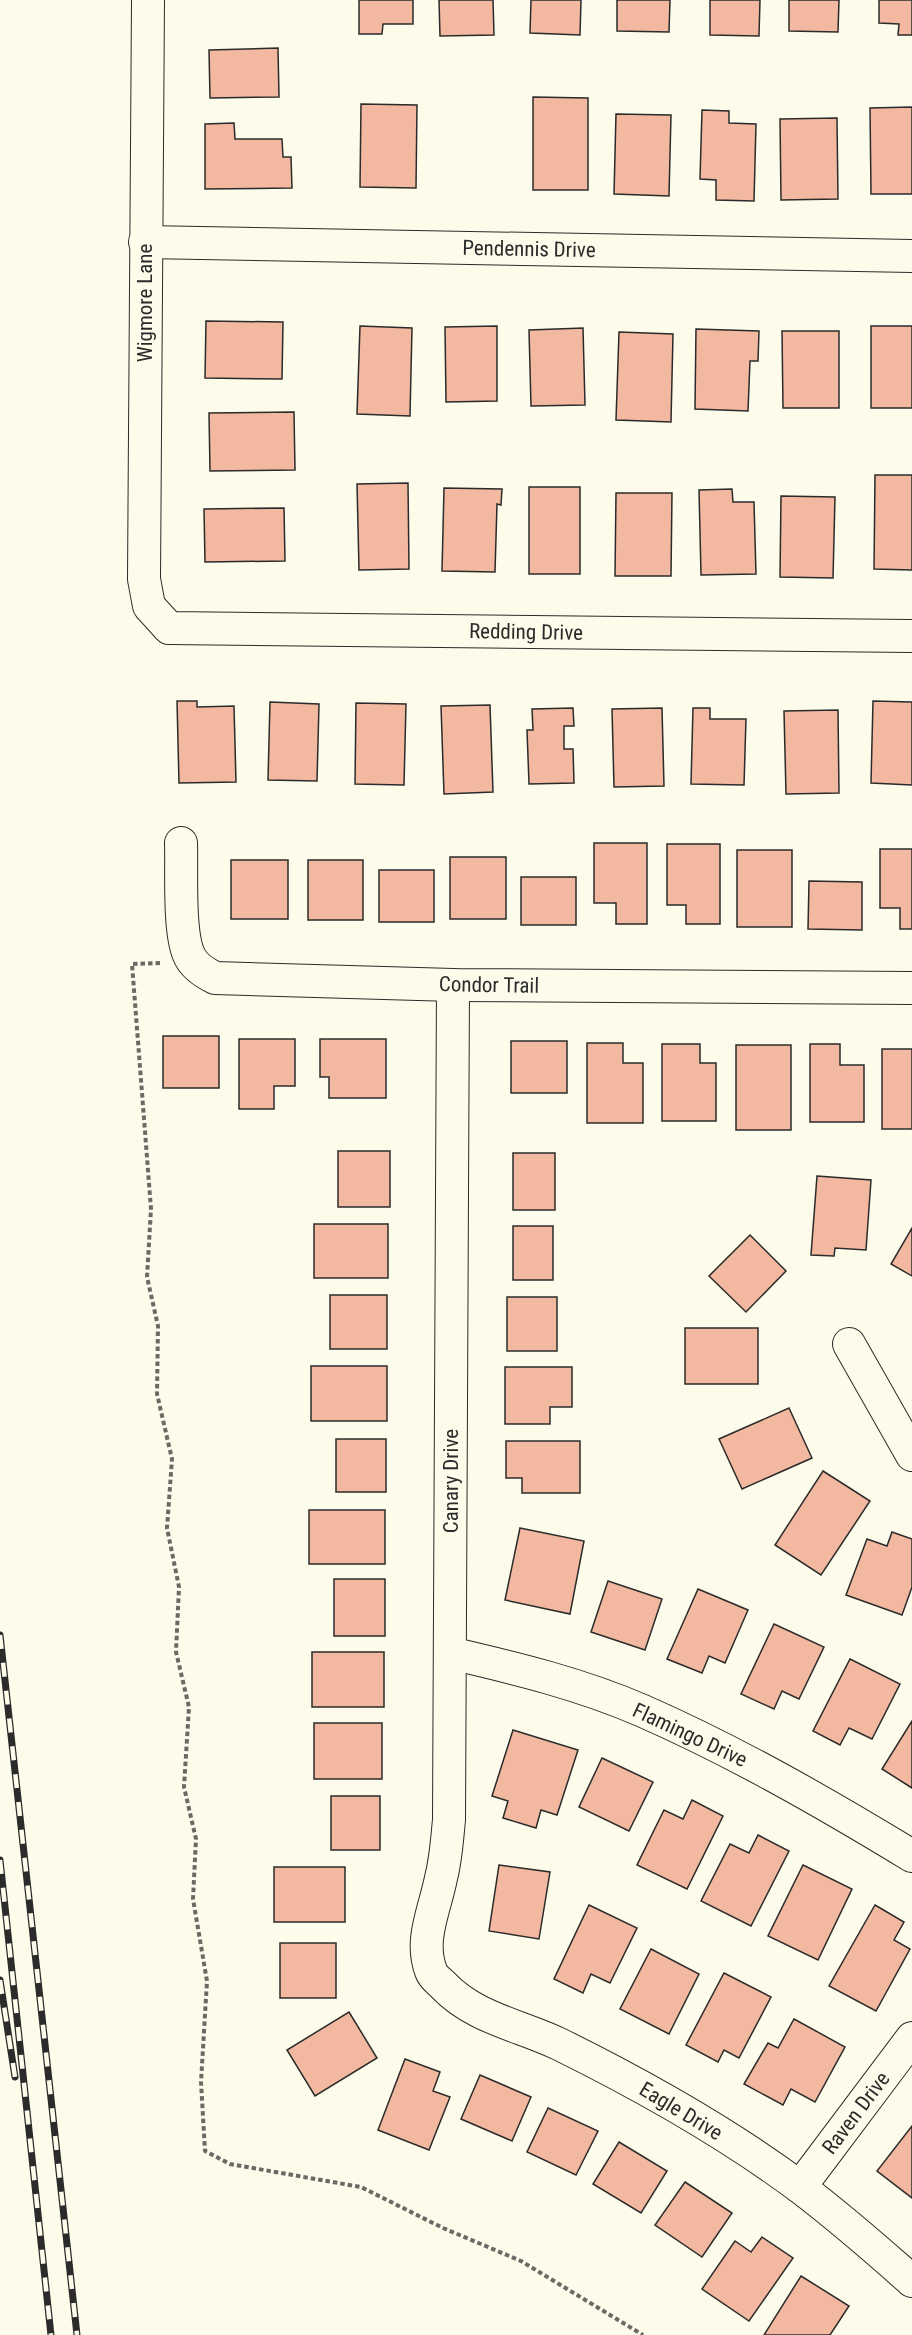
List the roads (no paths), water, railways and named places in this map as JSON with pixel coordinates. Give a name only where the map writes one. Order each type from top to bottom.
[{"type":"street","name":"Wigmore Lane","points":[[148,0],[144,579],[150,606]]},
{"type":"street","name":"Pendennis Drive","points":[[145,242],[912,256]]},
{"type":"street","name":"Redding Drive","points":[[150,606],[169,628],[912,636]]},
{"type":"street","name":"Condor Trail","points":[[181,843],[184,935],[189,957],[208,975],[230,980],[453,985],[912,988]]},
{"type":"street","name":"Canary Drive","points":[[432,1974],[426,1947],[431,1912],[441,1880],[449,1820],[453,985]]},
{"type":"street","points":[[849,1344],[912,1455]]},
{"type":"street","name":"Flamingo Drive","points":[[450,1653],[567,1683],[641,1710],[791,1785],[912,1856]]},
{"type":"street","name":"Eagle Drive","points":[[432,1974],[457,2000],[489,2017],[556,2043],[679,2108],[800,2187],[912,2281]]},
{"type":"street","name":"Raven Drive","points":[[800,2187],[912,2038]]},
{"type":"railway","points":[[0,1635],[77,2335]]},
{"type":"railway","points":[[0,1860],[51,2335]]},
{"type":"railway","points":[[0,1980],[15,2077]]}]
